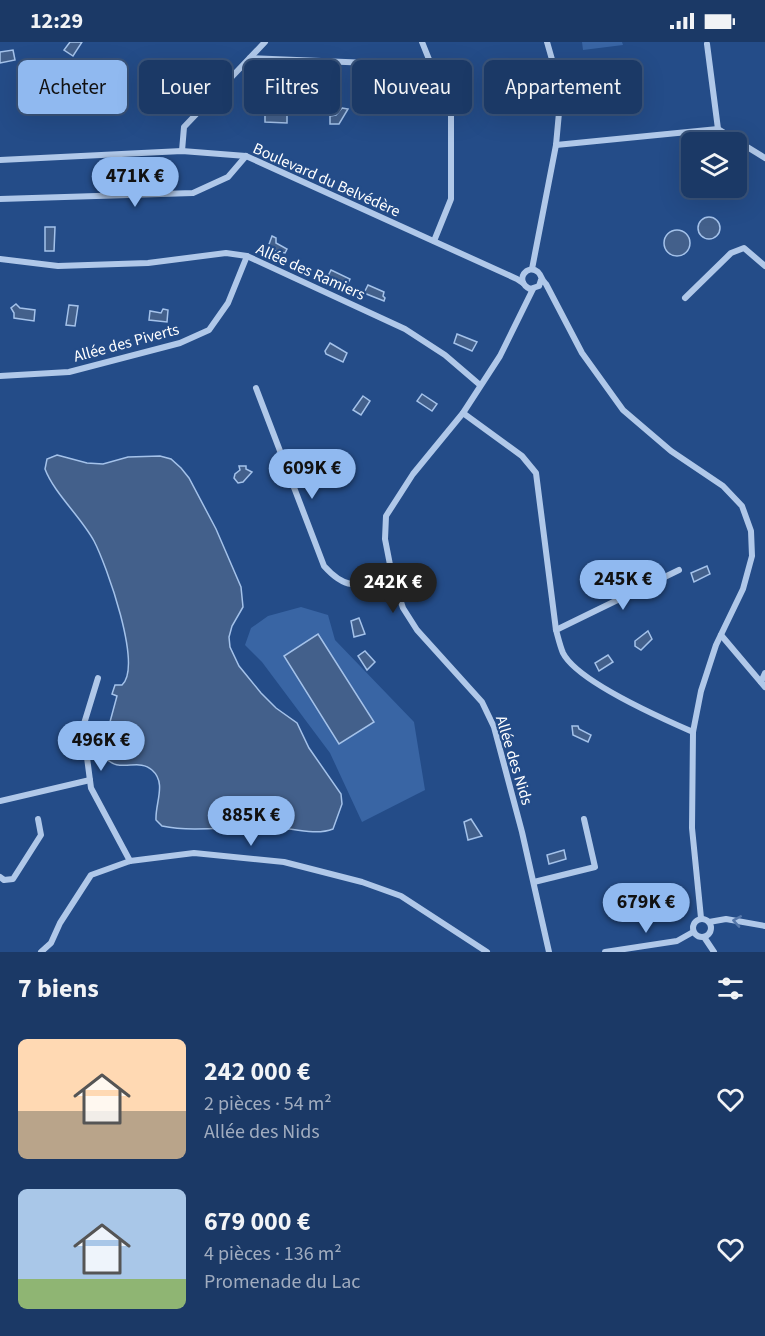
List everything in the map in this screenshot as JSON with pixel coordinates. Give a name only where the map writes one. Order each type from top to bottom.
[{"type":"street","points":[[182,151],[184,127],[265,42]]},
{"type":"street","points":[[422,42],[451,114],[451,199],[434,241]]},
{"type":"street","points":[[532,270],[556,145],[561,91],[547,42]]},
{"type":"street","points":[[707,44],[718,129]]},
{"type":"street","points":[[250,58],[352,62]]},
{"type":"street","points":[[556,145],[718,129],[765,158]]},
{"type":"street","name":"Boulevard du Belvédère","points":[[0,160],[182,151],[246,156],[523,283]]},
{"type":"street","points":[[0,199],[194,193],[228,177],[246,156]]},
{"type":"street","points":[[685,298],[731,253],[744,248],[765,266]]},
{"type":"street","name":"Allée des Ramiers","points":[[0,259],[58,266],[148,262],[226,254],[247,256],[405,329],[445,355],[480,385]]},
{"type":"street","name":"Allée des Piverts","points":[[0,376],[69,372],[180,343],[209,330],[228,303],[247,256]]},
{"type":"street","points":[[532,270],[540,274],[541,280],[539,286],[533,289],[527,288],[523,283],[524,274],[532,270]]},
{"type":"street","points":[[541,280],[546,284],[582,353],[623,410],[671,451],[723,486],[742,506],[751,531],[752,556],[743,589],[721,635],[701,691],[693,732],[692,828],[701,918]]},
{"type":"street","name":"Allée des Nids","points":[[533,289],[500,356],[463,413],[413,474],[386,516],[385,539],[392,575],[404,608],[417,630],[482,702],[494,727],[534,882],[549,952]]},
{"type":"street","points":[[256,388],[324,566],[337,580],[358,585],[392,575]]},
{"type":"street","points":[[463,413],[522,456],[536,473],[556,630],[564,653],[577,670],[594,682],[693,732]]},
{"type":"street","points":[[556,630],[679,570]]},
{"type":"street","points":[[721,635],[763,684]]},
{"type":"street","points":[[763,684],[765,673]]},
{"type":"street","points":[[98,678],[83,727],[91,788],[130,861]]},
{"type":"street","points":[[0,801],[90,780]]},
{"type":"street","points":[[0,877],[4,880],[13,879],[41,835],[38,819]]},
{"type":"street","points":[[534,882],[595,867],[584,819]]},
{"type":"street","points":[[41,952],[51,943],[60,923],[91,875],[130,861],[194,853],[284,862],[362,882],[401,896],[487,952]]},
{"type":"street","points":[[701,918],[709,922],[726,919],[765,926]]},
{"type":"street","points":[[693,932],[694,923],[701,918]]},
{"type":"street","points":[[704,937],[710,931],[709,922]]},
{"type":"street","points":[[693,932],[704,937],[714,952]]},
{"type":"street","points":[[605,952],[677,941],[693,932]]},
{"type":"shaded area","points":[[70,42],[82,42],[73,56],[64,50]]},
{"type":"shaded area","points":[[582,42],[622,42],[623,45],[583,50]]},
{"type":"shaded area","points":[[13,50],[15,60],[0,63],[0,52]]},
{"type":"shaded area","points":[[342,108],[348,109],[339,124],[330,124],[330,116],[340,114]]},
{"type":"shaded area","points":[[265,114],[287,114],[287,123],[265,122]]},
{"type":"shaded area","points":[[709,217],[719,224],[720,228],[713,238],[709,239],[699,232],[698,228],[705,218]]},
{"type":"shaded area","points":[[45,227],[55,227],[54,251],[45,251]]},
{"type":"shaded area","points":[[677,230],[686,234],[690,243],[686,252],[677,256],[668,252],[664,243],[668,234]]},
{"type":"shaded area","points":[[272,236],[276,238],[276,243],[287,249],[285,253],[268,247]]},
{"type":"shaded area","points":[[331,270],[350,279],[346,287],[327,278]]},
{"type":"shaded area","points":[[368,285],[384,292],[384,301],[364,293]]},
{"type":"shaded area","points":[[16,304],[20,308],[35,310],[34,321],[14,318],[11,308]]},
{"type":"shaded area","points":[[69,305],[78,306],[75,326],[66,325]]},
{"type":"shaded area","points":[[163,309],[168,310],[167,322],[149,320],[150,311],[161,313]]},
{"type":"shaded area","points":[[457,334],[477,342],[472,351],[454,343]]},
{"type":"shaded area","points":[[330,343],[347,353],[343,362],[326,354],[325,351]]},
{"type":"shaded area","points":[[422,394],[437,404],[432,411],[417,401]]},
{"type":"shaded area","points":[[363,396],[370,401],[361,415],[353,410]]},
{"type":"shaded area","points":[[57,455],[87,463],[103,464],[128,457],[160,456],[171,459],[189,478],[216,529],[241,587],[243,607],[232,626],[229,637],[230,647],[239,666],[261,693],[276,708],[297,723],[309,748],[341,794],[342,804],[333,829],[314,832],[267,827],[192,829],[162,826],[156,820],[159,781],[152,770],[141,765],[115,764],[104,756],[104,744],[117,696],[112,694],[115,685],[122,685],[127,674],[126,637],[114,592],[94,541],[55,487],[45,469],[47,459]]},
{"type":"shaded area","points":[[239,466],[246,466],[246,469],[252,472],[243,482],[238,483],[234,478],[240,470]]},
{"type":"shaded area","points":[[707,566],[710,574],[694,582],[691,573]]},
{"type":"shaded area","points":[[301,607],[328,615],[335,640],[414,722],[425,790],[362,822],[330,753],[262,662],[245,645],[251,628],[268,616]]},
{"type":"shaded area","points":[[359,618],[365,634],[354,637],[351,621]]},
{"type":"shaded area","points":[[648,631],[652,639],[641,650],[635,646],[635,641]]},
{"type":"shaded area","points":[[318,634],[374,722],[339,744],[284,656]]},
{"type":"shaded area","points":[[365,651],[375,662],[367,670],[358,656]]},
{"type":"shaded area","points":[[608,655],[613,662],[599,671],[595,663]]},
{"type":"shaded area","points":[[572,726],[578,726],[579,729],[591,735],[588,742],[573,735]]},
{"type":"shaded area","points":[[471,819],[482,836],[468,840],[464,822]]},
{"type":"shaded area","points":[[564,850],[566,859],[549,864],[547,855]]},
{"type":"shaded area","points":[[624,893],[626,904],[632,903],[634,909],[620,912],[616,895]]}]
